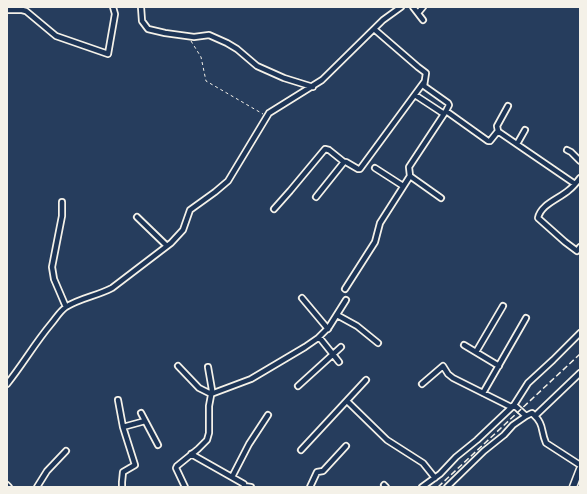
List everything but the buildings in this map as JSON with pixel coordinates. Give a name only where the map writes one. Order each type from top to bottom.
[{"type":"main road","points":[[572,487],[580,469]]},
{"type":"street","points":[[7,10],[26,11],[54,35],[108,54],[115,14],[113,7]]},
{"type":"street","points":[[142,7],[142,21],[148,29],[187,37],[209,35],[237,49],[257,66],[284,78],[313,87]]},
{"type":"street","points":[[7,384],[37,341],[66,307],[109,289],[167,246],[183,230],[190,210],[223,186],[231,177],[267,117],[274,109],[313,87],[374,29],[400,7]]},
{"type":"street","points":[[413,7],[423,20]]},
{"type":"street","points":[[418,13],[423,7]]},
{"type":"street","points":[[274,209],[325,149],[329,150],[344,162],[360,169],[424,82],[427,75],[426,73],[374,29]]},
{"type":"street","points":[[345,289],[375,242],[380,223],[410,176],[409,167],[449,105],[424,86],[424,82]]},
{"type":"street","points":[[415,95],[488,141],[490,141],[498,131],[497,126],[508,106]]},
{"type":"street","points":[[517,144],[525,130]]},
{"type":"street","points":[[498,131],[575,184]]},
{"type":"street","points":[[566,150],[571,152],[580,161]]},
{"type":"street","points":[[316,197],[344,162]]},
{"type":"street","points":[[375,168],[404,186]]},
{"type":"street","points":[[410,176],[441,198]]},
{"type":"street","points":[[580,178],[571,189],[547,205],[538,218],[577,251],[580,247]]},
{"type":"street","points":[[62,202],[62,216],[52,267],[54,279],[66,307]]},
{"type":"street","points":[[137,217],[167,246]]},
{"type":"street","points":[[302,298],[328,328]]},
{"type":"street","points":[[178,366],[199,388],[211,394],[251,379],[319,338],[338,315],[346,300]]},
{"type":"street","points":[[476,352],[503,306]]},
{"type":"street","points":[[338,315],[357,326],[378,344]]},
{"type":"street","points":[[483,393],[526,318]]},
{"type":"street","points":[[422,487],[435,478],[513,406],[528,382],[554,360],[580,334]]},
{"type":"street","points":[[319,338],[339,362]]},
{"type":"street","points":[[464,345],[499,366]]},
{"type":"street","points":[[298,386],[341,347]]},
{"type":"street","points":[[422,384],[443,366],[448,374],[453,378],[513,406],[526,416]]},
{"type":"street","points":[[185,487],[176,468],[207,440],[209,433],[211,382],[208,367]]},
{"type":"street","points":[[535,416],[580,373]]},
{"type":"street","points":[[301,450],[366,380]]},
{"type":"street","points":[[118,400],[123,427],[135,464],[123,472],[122,487]]},
{"type":"street","points":[[348,401],[387,440],[423,463],[435,478]]},
{"type":"street","points":[[141,413],[158,445]]},
{"type":"street","points":[[447,487],[484,451],[504,435],[509,428],[532,413],[542,425],[543,437],[546,443],[580,465]]},
{"type":"street","points":[[232,477],[249,444],[268,415]]},
{"type":"street","points":[[123,427],[145,421]]},
{"type":"street","points":[[310,487],[317,472],[324,471],[346,446]]},
{"type":"street","points":[[37,487],[47,471],[66,451]]},
{"type":"street","points":[[191,454],[244,484],[244,486],[251,487]]},
{"type":"path","points":[[187,37],[201,57],[206,81],[267,117]]},
{"type":"railway","points":[[438,487],[580,354]]}]
